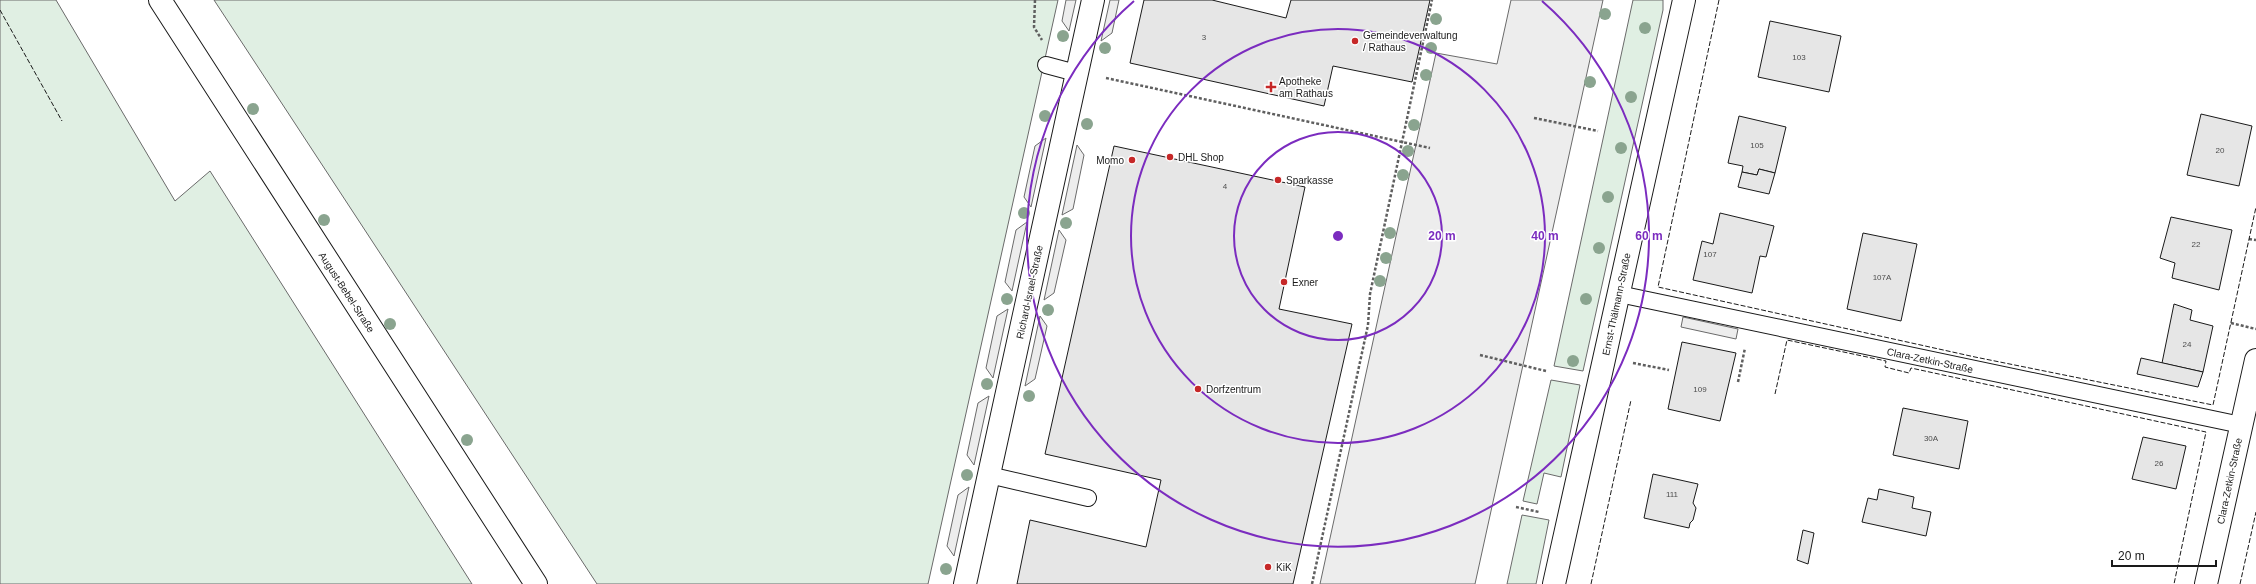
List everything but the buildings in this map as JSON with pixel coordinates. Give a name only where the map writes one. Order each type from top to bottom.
[{"type":"street","name":"August-Bebel-Straße","points":[[160,0],[536,584]]},
{"type":"street","name":"Richard-Israel-Straße","points":[[966,584],[1093,0]]},
{"type":"street","name":"Ernst-Thälmann-Straße","points":[[1554,584],[1684,0]]},
{"type":"street","name":"Clara-Zetkin-Straße","points":[[2206,584],[2248,413],[2256,360]]},
{"type":"lane","points":[[1046,65],[1076,73]]},
{"type":"lane","name":"Clara-Zetkin-Straße","points":[[1619,294],[2248,413]]},
{"type":"lane","points":[[989,475],[1088,498]]},
{"type":"path","points":[[1035,0],[1034,27],[1046,45]]},
{"type":"path","points":[[1312,584],[1368,325],[1370,294],[1432,0]]},
{"type":"path","points":[[1076,73],[1430,148]]},
{"type":"path","points":[[1534,118],[1598,131]]},
{"type":"path","points":[[2249,239],[2256,240]]},
{"type":"path","points":[[2231,323],[2256,329]]},
{"type":"path","points":[[1480,355],[1546,371]]},
{"type":"path","points":[[1628,362],[1669,370]]},
{"type":"path","points":[[1516,507],[1535,511]]},
{"type":"green space","points":[[0,0],[56,0],[175,201],[210,171],[472,584],[0,584]]},
{"type":"green space","points":[[214,0],[1058,0],[928,584],[597,584]]},
{"type":"green space","points":[[1633,0],[1663,0],[1663,10],[1583,371],[1554,366]]},
{"type":"green space","points":[[1551,380],[1580,385],[1561,477],[1544,473],[1537,504],[1523,501]]},
{"type":"green space","points":[[1522,515],[1549,520],[1536,584],[1507,584]]},
{"type":"shaded area","points":[[1066,0],[1076,0],[1069,31],[1062,21]]},
{"type":"shaded area","points":[[1110,0],[1119,0],[1112,33],[1101,41]]},
{"type":"shaded area","points":[[1511,0],[1603,0],[1475,584],[1320,584],[1436,53],[1497,64]]},
{"type":"shaded area","points":[[1046,138],[1031,207],[1024,197],[1035,146]]},
{"type":"shaded area","points":[[1077,145],[1084,155],[1073,209],[1062,215]]},
{"type":"shaded area","points":[[1027,222],[1012,291],[1005,282],[1016,230]]},
{"type":"shaded area","points":[[1059,230],[1066,240],[1054,293],[1044,300]]},
{"type":"shaded area","points":[[1008,309],[993,378],[986,368],[997,316]]},
{"type":"shaded area","points":[[1040,316],[1047,326],[1035,379],[1025,386]]},
{"type":"shaded area","points":[[1683,317],[1738,329],[1736,339],[1681,327]]},
{"type":"shaded area","points":[[989,396],[974,465],[967,455],[978,403]]},
{"type":"shaded area","points":[[969,487],[954,556],[947,546],[958,495]]},
{"type":"fence","points":[[1719,0],[1658,287],[1975,357],[2213,405],[2256,207]]},
{"type":"fence","points":[[0,10],[62,121]]},
{"type":"fence","points":[[1775,394],[1787,340],[1886,361],[1885,367],[1909,373],[1911,368],[2206,432],[2174,584]]},
{"type":"fence","points":[[1591,584],[1631,400]]},
{"type":"fence","points":[[2240,584],[2256,512]]},
{"type":"place","name":"Gemeindeverwaltung / Rathaus","points":[[1355,41]]},
{"type":"place","name":"Apotheke am Rathaus","points":[[1271,87]]},
{"type":"place","name":"DHL Shop","points":[[1170,157]]},
{"type":"place","name":"Momo","points":[[1132,160]]},
{"type":"place","name":"Sparkasse","points":[[1278,180]]},
{"type":"place","name":"Exner","points":[[1284,282]]},
{"type":"place","name":"Dorfzentrum","points":[[1198,389]]},
{"type":"place","name":"KiK","points":[[1268,567]]}]
